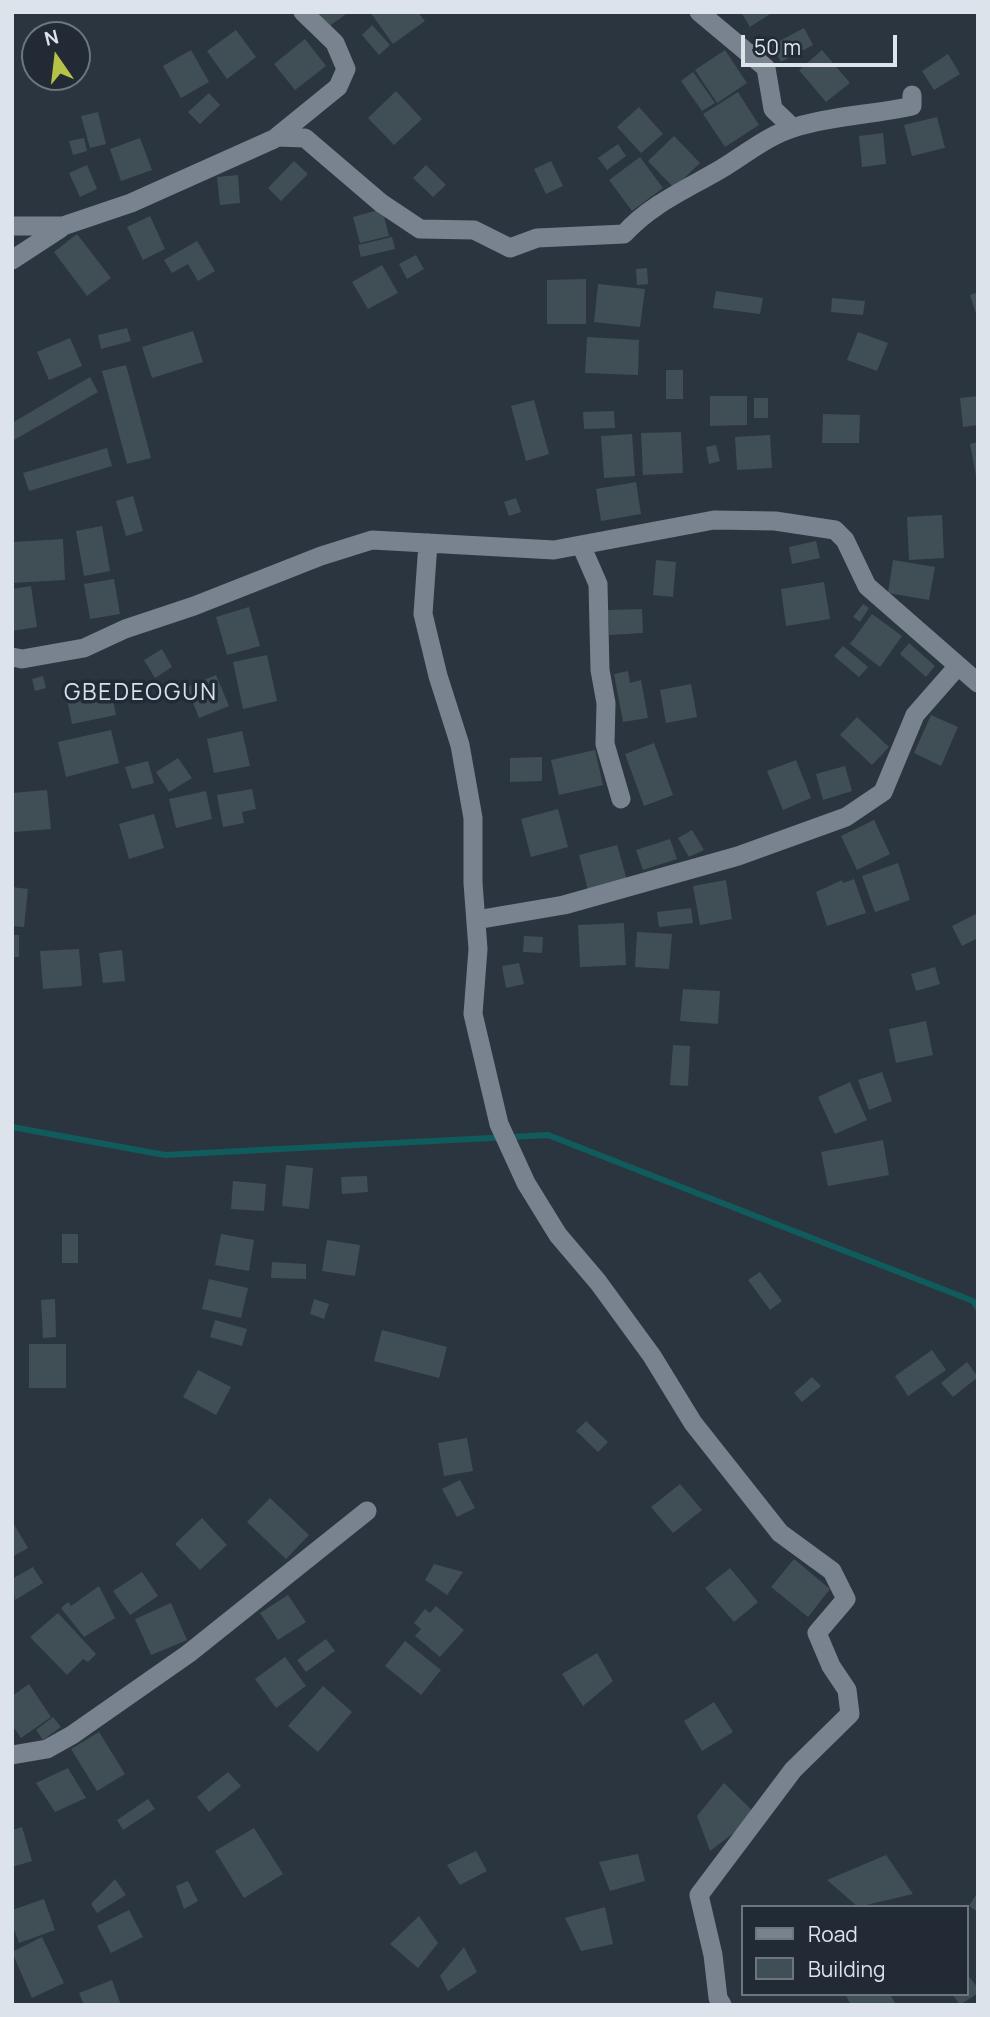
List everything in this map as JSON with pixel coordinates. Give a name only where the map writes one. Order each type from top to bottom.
[{"type":"street","points":[[12,260],[63,226],[176,184],[277,137],[338,87],[346,69],[335,43],[303,12]]},
{"type":"street","points":[[699,12],[766,68],[773,109],[793,128]]},
{"type":"street","points":[[277,137],[304,138],[381,203],[420,229],[474,230],[510,248],[537,238],[624,234],[640,216],[757,145],[793,128],[830,118],[872,115],[912,106],[912,95]]},
{"type":"street","points":[[12,226],[63,226]]},
{"type":"street","points":[[12,657],[22,659],[84,648],[125,629],[194,607],[321,556],[373,540],[554,550],[714,520],[786,522],[835,530],[845,540],[867,586],[978,683]]},
{"type":"street","points":[[428,543],[423,614],[438,676],[460,745],[473,818],[478,949],[473,1014],[499,1124],[526,1183],[558,1235],[598,1282],[652,1356],[693,1423],[780,1533],[832,1571],[846,1599],[817,1633],[831,1667],[847,1690],[850,1714],[793,1770],[699,1895],[722,2005]]},
{"type":"street","points":[[581,545],[598,584],[600,670],[606,703],[605,744],[621,799]]},
{"type":"street","points":[[476,920],[565,905],[738,856],[846,817],[883,792],[915,715],[958,666]]},
{"type":"street","points":[[12,1755],[47,1749],[72,1735],[188,1654],[367,1510]]},
{"type":"building","points":[[312,12],[349,12],[324,30]]},
{"type":"building","points":[[370,12],[418,12],[425,21],[393,44]]},
{"type":"building","points":[[741,12],[773,12],[750,27]]},
{"type":"building","points":[[372,25],[390,45],[379,55],[362,35]]},
{"type":"building","points":[[804,28],[813,45],[781,62],[772,45]]},
{"type":"building","points":[[236,30],[256,57],[227,79],[207,51]]},
{"type":"building","points":[[305,39],[326,66],[295,90],[274,64]]},
{"type":"building","points":[[191,50],[209,82],[181,98],[163,66]]},
{"type":"building","points":[[725,50],[747,83],[717,103],[695,70]]},
{"type":"building","points":[[822,50],[850,83],[826,102],[799,70]]},
{"type":"building","points":[[948,54],[960,74],[934,90],[922,71]]},
{"type":"building","points":[[693,72],[715,103],[702,111],[681,81]]},
{"type":"building","points":[[396,91],[422,119],[394,145],[368,118]]},
{"type":"building","points":[[738,92],[759,125],[725,147],[703,114]]},
{"type":"building","points":[[209,93],[220,105],[200,124],[188,112]]},
{"type":"building","points":[[639,107],[663,134],[641,153],[617,127]]},
{"type":"building","points":[[98,112],[106,144],[90,148],[81,116]]},
{"type":"building","points":[[937,117],[945,148],[912,156],[904,125]]},
{"type":"building","points":[[883,133],[886,164],[862,167],[859,136]]},
{"type":"building","points":[[674,136],[700,163],[674,188],[648,161]]},
{"type":"building","points":[[84,138],[87,151],[73,155],[69,141]]},
{"type":"building","points":[[140,138],[152,170],[121,181],[110,149]]},
{"type":"building","points":[[618,144],[626,156],[607,170],[598,158]]},
{"type":"building","points":[[640,157],[663,188],[632,211],[609,180]]},
{"type":"building","points":[[294,161],[308,174],[281,201],[268,188]]},
{"type":"building","points":[[551,161],[563,186],[546,194],[534,169]]},
{"type":"building","points":[[87,165],[97,189],[80,197],[69,173]]},
{"type":"building","points":[[426,165],[446,185],[433,197],[413,178]]},
{"type":"building","points":[[238,175],[240,203],[220,205],[217,177]]},
{"type":"building","points":[[382,209],[389,236],[360,243],[353,217]]},
{"type":"building","points":[[150,216],[165,249],[143,260],[127,227]]},
{"type":"building","points":[[77,234],[111,278],[87,296],[54,252]]},
{"type":"building","points":[[392,237],[395,249],[361,257],[358,245]]},
{"type":"building","points":[[197,241],[215,271],[198,281],[188,264],[172,273],[164,260]]},
{"type":"building","points":[[416,255],[424,269],[407,279],[399,264]]},
{"type":"building","points":[[382,265],[398,293],[368,309],[352,282]]},
{"type":"building","points":[[647,268],[648,284],[637,285],[636,269]]},
{"type":"building","points":[[586,279],[586,324],[547,324],[547,280]]},
{"type":"building","points":[[598,284],[645,289],[640,327],[594,322]]},
{"type":"building","points":[[716,291],[763,298],[760,314],[713,308]]},
{"type":"building","points":[[978,292],[978,317],[977,317],[970,295]]},
{"type":"building","points":[[832,298],[865,301],[863,315],[831,312]]},
{"type":"building","points":[[127,328],[131,341],[101,349],[98,335]]},
{"type":"building","points":[[193,331],[203,362],[152,378],[142,347]]},
{"type":"building","points":[[858,332],[888,343],[877,371],[847,360]]},
{"type":"building","points":[[587,337],[639,340],[638,375],[585,373]]},
{"type":"building","points":[[70,338],[82,366],[49,380],[37,352]]},
{"type":"building","points":[[126,365],[151,458],[127,464],[102,371]]},
{"type":"building","points":[[666,370],[683,370],[683,399],[666,399]]},
{"type":"building","points":[[90,377],[98,392],[14,440],[12,423]]},
{"type":"building","points":[[710,396],[747,396],[747,425],[710,426]]},
{"type":"building","points":[[978,396],[978,425],[963,427],[960,398]]},
{"type":"building","points":[[754,398],[768,398],[768,418],[754,418]]},
{"type":"building","points":[[534,400],[549,454],[526,461],[511,406]]},
{"type":"building","points":[[614,411],[615,428],[584,429],[583,412]]},
{"type":"building","points":[[823,414],[860,415],[859,443],[822,443]]},
{"type":"building","points":[[681,432],[683,473],[643,475],[641,433]]},
{"type":"building","points":[[632,434],[635,476],[604,478],[601,436]]},
{"type":"building","points":[[770,435],[772,468],[737,470],[735,437]]},
{"type":"building","points":[[978,442],[978,476],[976,476],[970,444]]},
{"type":"building","points":[[716,445],[720,461],[709,464],[706,447]]},
{"type":"building","points":[[107,448],[112,466],[29,491],[23,473]]},
{"type":"building","points":[[636,482],[641,514],[601,521],[596,489]]},
{"type":"building","points":[[133,496],[143,531],[126,536],[116,501]]},
{"type":"building","points":[[516,498],[521,512],[509,516],[504,502]]},
{"type":"building","points":[[942,515],[944,558],[909,560],[907,517]]},
{"type":"building","points":[[102,526],[110,571],[84,576],[76,531]]},
{"type":"building","points":[[63,539],[65,580],[12,583],[12,542]]},
{"type":"building","points":[[816,541],[820,558],[792,564],[789,547]]},
{"type":"building","points":[[656,560],[676,562],[673,597],[653,595]]},
{"type":"building","points":[[893,560],[935,567],[929,600],[888,593]]},
{"type":"building","points":[[114,579],[120,614],[90,619],[84,584]]},
{"type":"building","points":[[824,582],[830,619],[786,626],[781,589]]},
{"type":"building","points":[[31,586],[37,627],[12,631],[12,589]]},
{"type":"building","points":[[863,604],[869,608],[860,622],[853,617]]},
{"type":"building","points":[[249,607],[260,646],[227,655],[216,617]]},
{"type":"building","points":[[642,609],[643,633],[609,635],[608,610]]},
{"type":"building","points":[[872,614],[902,636],[880,667],[850,644]]},
{"type":"building","points":[[909,643],[935,666],[926,677],[900,654]]},
{"type":"building","points":[[843,646],[868,667],[859,677],[834,656]]},
{"type":"building","points":[[162,649],[172,667],[155,678],[144,660]]},
{"type":"building","points":[[267,655],[277,701],[243,709],[233,662]]},
{"type":"building","points":[[628,671],[630,683],[641,680],[648,718],[623,722],[614,674]]},
{"type":"building","points":[[216,675],[229,706],[199,718],[187,687]]},
{"type":"building","points":[[43,676],[46,688],[35,691],[32,679]]},
{"type":"building","points":[[691,684],[697,717],[666,723],[660,690]]},
{"type":"building","points":[[110,686],[116,715],[72,724],[66,694]]},
{"type":"building","points":[[931,715],[958,727],[941,766],[914,753]]},
{"type":"building","points":[[857,717],[889,747],[872,765],[840,735]]},
{"type":"building","points":[[111,730],[119,763],[66,777],[58,742]]},
{"type":"building","points":[[242,731],[250,766],[214,773],[207,739]]},
{"type":"building","points":[[654,743],[673,795],[644,806],[625,754]]},
{"type":"building","points":[[595,750],[603,785],[559,795],[551,760]]},
{"type":"building","points":[[542,757],[542,781],[510,782],[510,758]]},
{"type":"building","points":[[178,758],[192,778],[169,792],[156,772]]},
{"type":"building","points":[[796,760],[811,798],[783,810],[767,771]]},
{"type":"building","points":[[148,761],[154,783],[132,789],[125,767]]},
{"type":"building","points":[[845,766],[852,791],[823,800],[816,774]]},
{"type":"building","points":[[252,789],[256,809],[242,812],[244,823],[223,827],[217,795]]},
{"type":"building","points":[[47,790],[51,829],[14,832],[12,793]]},
{"type":"building","points":[[206,791],[212,819],[176,828],[169,799]]},
{"type":"building","points":[[558,809],[568,847],[531,857],[521,819]]},
{"type":"building","points":[[154,814],[164,848],[129,859],[119,824]]},
{"type":"building","points":[[874,820],[890,854],[857,870],[841,836]]},
{"type":"building","points":[[692,830],[704,850],[689,857],[678,838]]},
{"type":"building","points":[[670,839],[677,859],[643,870],[636,850]]},
{"type":"building","points":[[617,845],[627,880],[588,890],[579,855]]},
{"type":"building","points":[[898,863],[910,900],[875,912],[862,876]]},
{"type":"building","points":[[854,879],[866,913],[827,926],[816,892],[842,880],[843,883]]},
{"type":"building","points":[[726,880],[732,919],[700,925],[693,886]]},
{"type":"building","points":[[12,887],[28,889],[24,927],[12,926]]},
{"type":"building","points":[[691,908],[693,923],[659,927],[657,912]]},
{"type":"building","points":[[978,913],[978,938],[962,946],[952,926]]},
{"type":"building","points":[[624,923],[626,965],[580,967],[578,925]]},
{"type":"building","points":[[637,932],[672,934],[669,969],[635,967]]},
{"type":"building","points":[[12,935],[19,935],[19,957],[12,957]]},
{"type":"building","points":[[524,936],[543,937],[542,953],[523,952]]},
{"type":"building","points":[[79,949],[82,986],[43,989],[40,951]]},
{"type":"building","points":[[122,950],[125,981],[103,983],[99,953]]},
{"type":"building","points":[[519,963],[524,984],[506,988],[502,966]]},
{"type":"building","points":[[935,967],[940,984],[916,991],[911,974]]},
{"type":"building","points":[[683,989],[720,991],[718,1024],[680,1021]]},
{"type":"building","points":[[926,1021],[933,1055],[896,1063],[889,1029]]},
{"type":"building","points":[[673,1045],[690,1046],[688,1086],[670,1085]]},
{"type":"building","points":[[882,1072],[892,1101],[869,1110],[858,1080]]},
{"type":"building","points":[[850,1082],[867,1120],[835,1134],[818,1097]]},
{"type":"building","points":[[883,1140],[889,1175],[828,1186],[821,1152]]},
{"type":"building","points":[[286,1165],[313,1168],[309,1209],[282,1206]]},
{"type":"building","points":[[367,1176],[368,1192],[342,1194],[341,1177]]},
{"type":"building","points":[[233,1181],[266,1184],[264,1211],[231,1209]]},
{"type":"building","points":[[62,1234],[78,1234],[78,1263],[62,1263]]},
{"type":"building","points":[[221,1234],[254,1240],[249,1271],[215,1265]]},
{"type":"building","points":[[327,1240],[360,1245],[355,1276],[322,1271]]},
{"type":"building","points":[[272,1262],[306,1264],[306,1279],[271,1278]]},
{"type":"building","points":[[760,1272],[782,1301],[770,1310],[748,1280]]},
{"type":"building","points":[[209,1279],[248,1288],[241,1318],[202,1309]]},
{"type":"building","points":[[55,1299],[56,1337],[43,1338],[41,1300]]},
{"type":"building","points":[[314,1299],[329,1304],[324,1319],[310,1314]]},
{"type":"building","points":[[215,1320],[247,1329],[242,1346],[210,1337]]},
{"type":"building","points":[[382,1330],[447,1347],[439,1378],[374,1361]]},
{"type":"building","points":[[29,1344],[66,1344],[66,1388],[29,1388]]},
{"type":"building","points":[[932,1350],[946,1370],[908,1396],[895,1376]]},
{"type":"building","points":[[967,1362],[978,1377],[953,1397],[941,1383]]},
{"type":"building","points":[[198,1370],[231,1387],[216,1415],[183,1397]]},
{"type":"building","points":[[812,1377],[821,1386],[802,1402],[794,1393]]},
{"type":"building","points":[[586,1421],[608,1442],[598,1452],[576,1431]]},
{"type":"building","points":[[467,1438],[473,1471],[444,1476],[438,1443]]},
{"type":"building","points":[[460,1480],[475,1508],[457,1517],[442,1489]]},
{"type":"building","points":[[680,1484],[702,1510],[673,1533],[651,1507]]},
{"type":"building","points":[[270,1498],[309,1535],[286,1559],[247,1522]]},
{"type":"building","points":[[202,1518],[227,1545],[200,1570],[175,1544]]},
{"type":"building","points":[[12,1521],[28,1548],[12,1557]]},
{"type":"building","points":[[794,1559],[830,1589],[808,1617],[771,1587]]},
{"type":"building","points":[[434,1564],[463,1572],[447,1595],[425,1580]]},
{"type":"building","points":[[33,1567],[43,1583],[15,1600],[12,1579]]},
{"type":"building","points":[[730,1568],[758,1602],[734,1622],[705,1588]]},
{"type":"building","points":[[142,1572],[158,1596],[130,1615],[113,1591]]},
{"type":"building","points":[[99,1586],[115,1618],[84,1637],[61,1608],[68,1602],[71,1606]]},
{"type":"building","points":[[288,1595],[306,1622],[278,1640],[260,1613]]},
{"type":"building","points":[[171,1603],[187,1640],[151,1655],[135,1619]]},
{"type":"building","points":[[436,1606],[464,1630],[440,1657],[415,1636],[421,1629],[414,1623],[425,1609],[430,1613]]},
{"type":"building","points":[[58,1613],[96,1654],[88,1662],[83,1659],[67,1675],[30,1637]]},
{"type":"building","points":[[326,1639],[335,1651],[306,1672],[297,1660]]},
{"type":"building","points":[[405,1641],[441,1670],[421,1695],[385,1666]]},
{"type":"building","points":[[597,1653],[613,1681],[583,1706],[562,1674]]},
{"type":"building","points":[[285,1657],[306,1686],[276,1708],[255,1679]]},
{"type":"building","points":[[29,1684],[51,1717],[21,1738],[12,1725],[12,1696]]},
{"type":"building","points":[[323,1686],[352,1712],[318,1752],[288,1726]]},
{"type":"building","points":[[714,1702],[733,1732],[702,1751],[684,1721]]},
{"type":"building","points":[[53,1717],[61,1727],[43,1740],[36,1730]]},
{"type":"building","points":[[99,1732],[125,1774],[97,1791],[71,1749]]},
{"type":"building","points":[[68,1768],[86,1798],[55,1812],[36,1783]]},
{"type":"building","points":[[228,1772],[241,1786],[209,1812],[197,1797]]},
{"type":"building","points":[[724,1783],[757,1815],[710,1851],[697,1816]]},
{"type":"building","points":[[148,1799],[155,1809],[123,1830],[117,1820]]},
{"type":"building","points":[[22,1827],[32,1861],[12,1867],[12,1830]]},
{"type":"building","points":[[254,1828],[283,1874],[244,1898],[215,1851]]},
{"type":"building","points":[[476,1851],[487,1871],[460,1885],[447,1865]]},
{"type":"building","points":[[638,1854],[645,1881],[610,1891],[599,1862]]},
{"type":"building","points":[[886,1855],[913,1894],[856,1905],[827,1880]]},
{"type":"building","points":[[115,1879],[126,1895],[97,1913],[91,1904]]},
{"type":"building","points":[[188,1881],[198,1901],[184,1909],[176,1886]]},
{"type":"building","points":[[976,1895],[978,1897],[978,1912],[969,1906]]},
{"type":"building","points":[[44,1899],[55,1930],[19,1943],[12,1924],[12,1910]]},
{"type":"building","points":[[605,1907],[613,1944],[581,1951],[565,1918]]},
{"type":"building","points":[[129,1910],[143,1937],[111,1953],[97,1926]]},
{"type":"building","points":[[419,1916],[438,1943],[418,1968],[390,1944]]},
{"type":"building","points":[[42,1937],[64,1983],[32,1998],[12,1952]]},
{"type":"building","points":[[464,1947],[477,1972],[448,1991],[440,1976]]},
{"type":"building","points":[[969,1977],[978,1988],[978,1993],[960,2005],[953,1996],[969,1996]]},
{"type":"building","points":[[112,1980],[121,2005],[84,2005],[79,1993]]},
{"type":"building","points":[[846,1996],[891,1996],[896,2005],[851,2005]]},
{"type":"waterway","points":[[12,1127],[165,1155],[548,1135],[973,1301],[978,1308]]},
{"type":"district","name":"GBEDEOGUN","points":[[141,694]]}]
